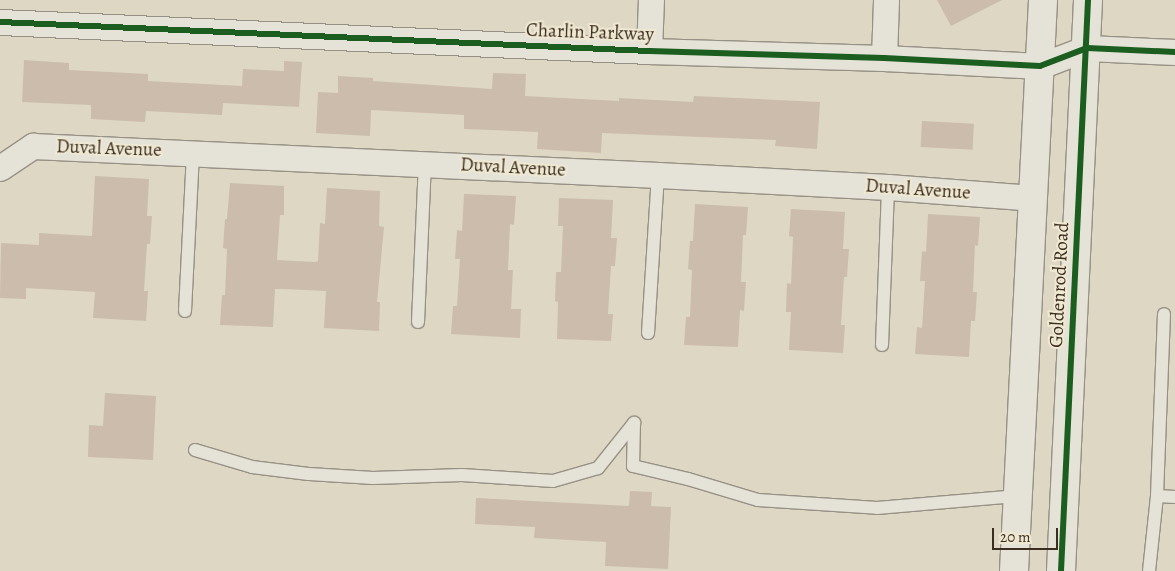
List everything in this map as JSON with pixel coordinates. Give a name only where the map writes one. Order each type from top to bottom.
[{"type":"main road","name":"Goldenrod Road","points":[[1014,571],[1043,0]]},
{"type":"main road","name":"Goldenrod Road","points":[[1060,571],[1088,0]]},
{"type":"street","points":[[649,51],[651,0]]},
{"type":"street","points":[[884,58],[886,0]]},
{"type":"street","name":"Charlin Parkway","points":[[0,22],[649,51],[884,58],[1040,66],[1086,48],[1175,52]]},
{"type":"street","name":"Duval Avenue","points":[[0,168],[33,146],[658,175],[888,187],[1033,198]]},
{"type":"lane","points":[[185,311],[193,153]]},
{"type":"lane","points":[[418,322],[425,164]]},
{"type":"lane","points":[[648,333],[658,175]]},
{"type":"lane","points":[[882,345],[888,187]]},
{"type":"lane","points":[[1149,571],[1157,496],[1164,314]]},
{"type":"lane","points":[[195,450],[252,467],[309,474],[372,478],[462,475],[553,481],[598,468],[634,423],[633,466],[688,479],[758,500],[877,508],[1018,496]]},
{"type":"lane","points":[[1157,496],[1175,496]]},
{"type":"building","points":[[937,0],[1002,0],[951,26]]},
{"type":"building","points":[[24,60],[69,63],[69,70],[148,74],[148,81],[242,86],[243,69],[284,71],[284,61],[302,62],[299,107],[223,103],[222,115],[146,111],[145,122],[91,119],[91,105],[22,102]]},
{"type":"building","points":[[493,73],[526,74],[525,96],[619,101],[619,98],[693,102],[694,96],[820,102],[817,149],[775,146],[776,140],[602,133],[601,153],[537,149],[538,132],[464,129],[464,115],[371,110],[370,136],[316,133],[318,92],[338,93],[338,76],[373,78],[373,81],[492,89]]},
{"type":"building","points":[[922,121],[974,124],[973,150],[921,147]]},
{"type":"building","points":[[95,176],[149,179],[147,216],[152,216],[150,244],[147,244],[144,291],[148,291],[146,321],[93,318],[95,292],[26,288],[26,299],[0,298],[1,243],[39,245],[39,233],[92,236]]},
{"type":"building","points":[[230,183],[284,186],[284,215],[280,215],[277,260],[318,261],[320,223],[325,224],[327,188],[380,191],[379,226],[384,227],[377,302],[380,302],[379,331],[324,328],[326,291],[283,289],[275,289],[273,327],[220,325],[222,295],[225,295],[227,249],[223,248]]},
{"type":"building","points":[[464,194],[516,196],[514,225],[510,224],[508,270],[513,270],[511,309],[521,309],[520,338],[451,334],[453,306],[457,306],[460,259],[455,259],[457,230],[462,231]]},
{"type":"building","points":[[559,198],[613,200],[611,238],[617,238],[615,266],[611,266],[608,314],[613,314],[611,341],[557,339],[558,302],[555,301],[556,272],[561,272],[563,226],[558,226]]},
{"type":"building","points":[[695,204],[748,207],[746,235],[743,235],[741,282],[746,282],[744,311],[740,310],[738,347],[684,345],[686,317],[690,317],[692,270],[688,269],[690,241],[693,241]]},
{"type":"building","points":[[791,209],[845,212],[843,249],[849,249],[847,277],[844,277],[841,325],[845,325],[843,353],[789,350],[791,312],[786,312],[787,283],[791,284],[793,237],[789,236]]},
{"type":"building","points":[[928,214],[980,217],[978,246],[975,245],[973,292],[977,292],[975,321],[971,321],[969,357],[915,354],[917,327],[922,328],[925,281],[920,281],[922,251],[926,252]]},
{"type":"building","points":[[105,393],[156,396],[153,460],[88,457],[89,425],[103,426]]},
{"type":"building","points":[[630,491],[652,492],[651,506],[671,507],[668,569],[605,566],[606,542],[534,538],[535,527],[475,524],[476,498],[629,506]]},
{"type":"cycle path","points":[[1061,571],[1088,0]]},
{"type":"cycle path","points":[[0,22],[649,51],[884,58],[1040,66],[1087,48],[1175,52]]}]
